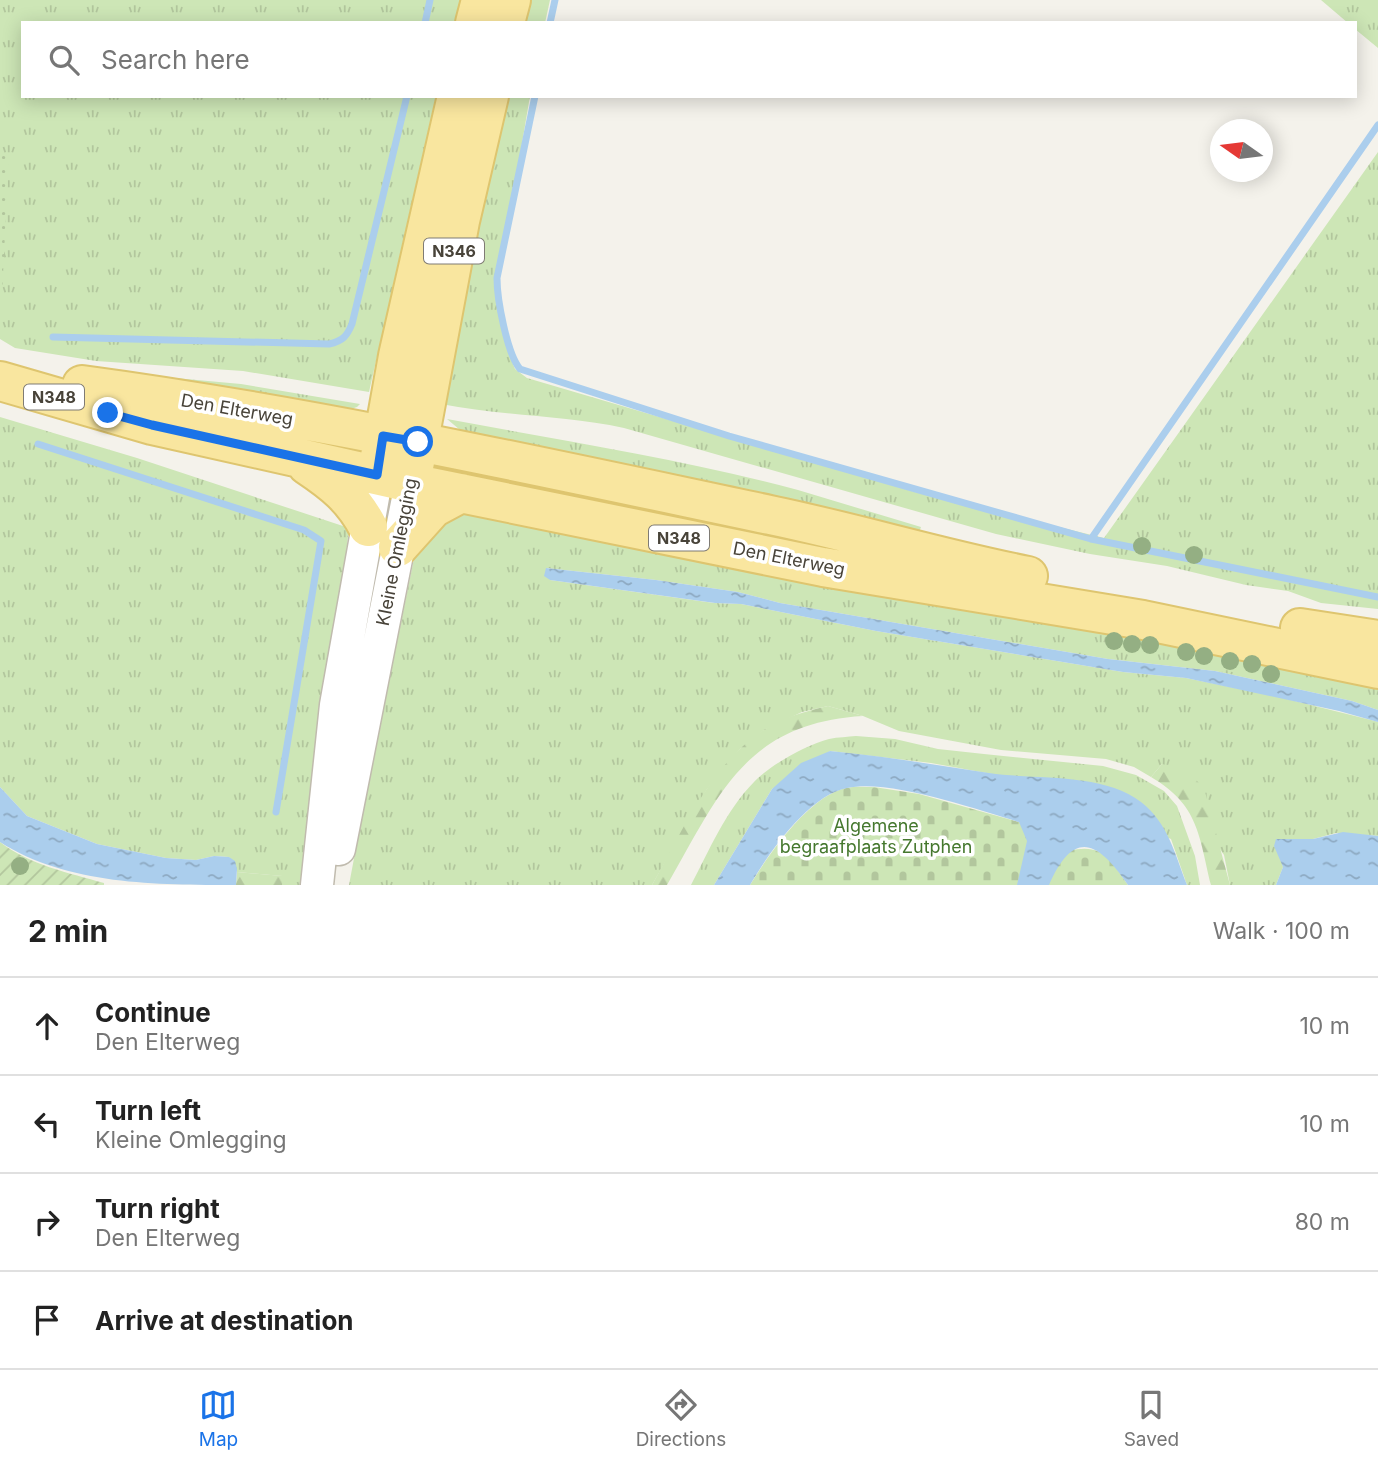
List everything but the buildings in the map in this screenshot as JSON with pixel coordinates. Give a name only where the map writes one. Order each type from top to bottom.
[{"type":"main road","points":[[476,21],[481,0]]},
{"type":"main road","points":[[506,21],[511,0]]},
{"type":"main road","name":"Kleine Omlegging","points":[[409,429],[393,382],[457,98]]},
{"type":"main road","name":"Kleine Omlegging","points":[[394,479],[409,429],[489,98]]},
{"type":"main road","name":"Den Elterweg","points":[[0,379],[146,394],[337,428],[409,429],[469,454],[770,515],[1014,573],[1318,632],[1378,640]]},
{"type":"main road","name":"Den Elterweg","points":[[0,379],[152,425],[394,479],[823,567],[1143,620],[1378,669]]},
{"type":"main road","points":[[337,428],[376,402],[393,382]]},
{"type":"main road","points":[[294,456],[347,495],[383,537],[461,493]]},
{"type":"street","name":"Kleine Omlegging","points":[[317,885],[336,705],[383,537],[394,479]]},
{"type":"street","name":"Kleine Omlegging","points":[[332,885],[367,714],[383,537]]},
{"type":"green space","points":[[0,0],[464,0],[458,21],[21,21],[21,98],[436,98],[369,392],[243,371],[96,361],[15,348],[0,339]]},
{"type":"green space","points":[[514,0],[550,0],[545,21],[509,21]]},
{"type":"green space","points":[[1321,0],[1378,0],[1378,48],[1357,31],[1357,21],[1346,21]]},
{"type":"green space","points":[[493,98],[530,98],[498,285],[515,369],[527,378],[915,492],[1104,538],[1378,152],[1378,609],[1321,603],[1288,591],[1246,585],[1167,566],[1090,554],[996,534],[624,428],[441,404]]},
{"type":"green space","points":[[0,150],[9,157],[2,294],[0,294]]},
{"type":"green space","points":[[175,378],[241,384],[360,404],[328,417],[93,380]]},
{"type":"green space","points":[[0,417],[137,458],[349,528],[307,885],[282,885],[282,876],[237,872],[229,857],[214,856],[196,860],[166,858],[97,844],[27,816],[0,787]]},
{"type":"green space","points":[[447,419],[623,451],[755,479],[921,527],[918,535],[466,435]]},
{"type":"green space","points":[[456,509],[917,591],[1378,688],[1378,710],[1352,701],[1215,671],[1108,659],[780,603],[738,592],[546,568],[550,580],[714,603],[741,604],[876,631],[1123,672],[1186,678],[1279,697],[1375,721],[1378,722],[1378,836],[1336,833],[1313,839],[1276,839],[1283,867],[1276,885],[1230,885],[1224,855],[1162,764],[1151,777],[1134,767],[1106,759],[1001,750],[899,731],[863,716],[828,706],[802,712],[764,730],[740,749],[707,789],[652,885],[349,885],[417,544]]},
{"type":"green space","points":[[828,706],[863,716],[823,722],[790,733],[763,749],[740,769],[721,794],[667,885],[652,885],[686,822],[727,762],[744,745],[777,722]]},
{"type":"green space","points":[[856,736],[895,739],[938,749],[1103,766],[1136,775],[1164,791],[1177,806],[1195,856],[1200,885],[1187,885],[1171,839],[992,774],[931,763],[830,751],[772,789],[714,885],[691,885],[727,818],[744,793],[761,776],[789,756],[810,746],[829,739]]},
{"type":"green space","points":[[1162,764],[1188,772],[1204,788],[1230,885],[1211,885],[1199,837],[1188,811],[1179,799],[1151,777]]},
{"type":"green space","name":"Algemene begraafplaats Zutphen","points":[[874,787],[919,794],[1019,822],[1069,851],[1098,851],[1111,861],[1128,885],[750,885],[791,828],[818,802],[846,788]]},
{"type":"green space","points":[[0,842],[24,857],[104,885],[0,885]]},
{"type":"green space","points":[[237,872],[283,876],[282,885],[236,885]]},
{"type":"water","points":[[546,568],[738,592],[780,603],[1108,659],[1215,671],[1352,701],[1378,710],[1378,722],[1186,678],[1123,672],[876,631],[741,604],[715,603],[550,580],[544,576]]},
{"type":"water","points":[[830,751],[989,773],[1089,781],[1125,792],[1141,802],[1158,819],[1170,840],[1187,885],[1128,885],[1107,858],[1087,847],[1077,848],[1068,855],[1049,885],[1017,885],[1027,841],[1019,822],[909,791],[865,786],[833,793],[804,814],[767,858],[750,885],[714,885],[772,789],[801,763]]},
{"type":"water","points":[[0,787],[27,816],[97,844],[166,858],[196,860],[214,856],[229,857],[235,861],[237,869],[236,885],[114,880],[83,875],[26,856],[0,842]]},
{"type":"water","points":[[1343,832],[1378,836],[1378,885],[1276,885],[1283,867],[1274,846],[1276,839],[1313,839]]},
{"type":"waterway","points":[[425,21],[430,0]]},
{"type":"waterway","points":[[550,21],[555,0]]},
{"type":"waterway","points":[[53,337],[329,344],[341,340],[352,324],[407,98]]},
{"type":"waterway","points":[[535,98],[497,278],[507,339],[520,369],[729,436],[1091,539],[1378,597]]},
{"type":"waterway","points":[[1091,539],[1378,125]]},
{"type":"waterway","points":[[38,444],[304,530],[321,541],[276,812]]},
{"type":"route","points":[[108,413],[377,475],[383,436],[418,442]]}]
